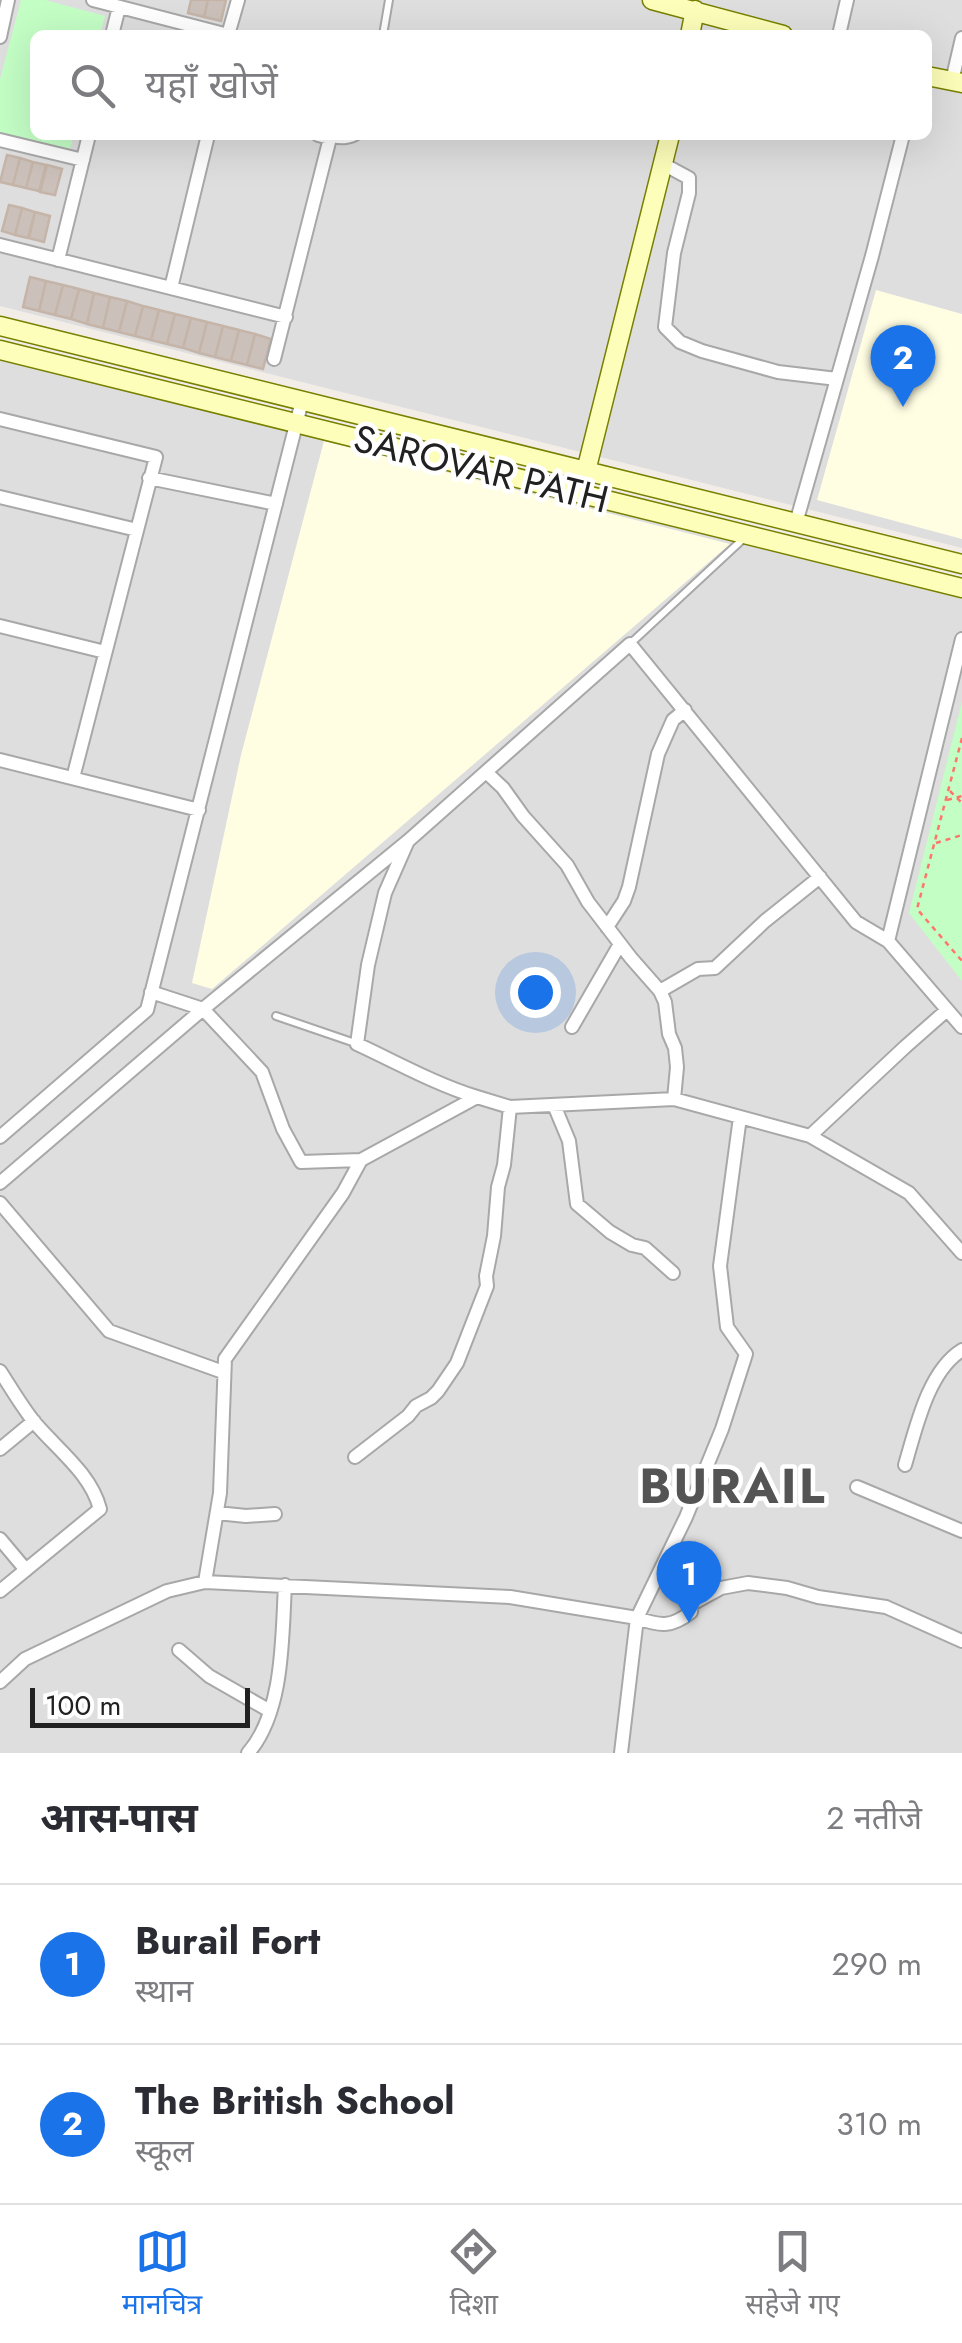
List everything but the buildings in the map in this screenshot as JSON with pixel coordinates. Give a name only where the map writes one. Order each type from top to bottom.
[{"type":"main road","points":[[652,0],[765,30]]},
{"type":"main road","points":[[691,30],[695,10]]},
{"type":"main road","points":[[932,77],[957,82]]},
{"type":"main road","points":[[581,494],[669,140]]},
{"type":"main road","name":"SAROVAR PATH","points":[[0,326],[962,564]]},
{"type":"main road","name":"SAROVAR PATH","points":[[0,350],[962,588]]},
{"type":"street","points":[[0,37],[8,0]]},
{"type":"street","points":[[93,0],[209,30]]},
{"type":"street","points":[[229,30],[238,0]]},
{"type":"street","points":[[839,30],[847,0]]},
{"type":"street","points":[[113,30],[119,6]]},
{"type":"street","points":[[957,82],[962,38]]},
{"type":"street","points":[[0,140],[83,160]]},
{"type":"street","points":[[58,260],[88,140]]},
{"type":"street","points":[[171,288],[207,140]]},
{"type":"street","points":[[274,359],[323,140]]},
{"type":"street","points":[[796,523],[902,140]]},
{"type":"street","points":[[664,164],[689,178],[665,327],[680,342],[702,351],[778,372],[837,379]]},
{"type":"street","points":[[0,245],[286,316]]},
{"type":"street","points":[[0,1138],[147,1010],[302,401]]},
{"type":"street","points":[[0,418],[156,457],[73,778]]},
{"type":"street","points":[[149,478],[276,504]]},
{"type":"street","points":[[0,496],[137,530]]},
{"type":"street","points":[[0,626],[105,652]]},
{"type":"street","points":[[888,940],[962,640]]},
{"type":"street","points":[[0,1183],[408,841],[630,644],[856,922],[888,940],[962,1028]]},
{"type":"street","points":[[606,926],[629,887],[658,754],[673,720],[685,710]]},
{"type":"street","points":[[0,760],[199,810]]},
{"type":"street","points":[[486,772],[567,865],[588,902],[660,991],[675,1048],[674,1099]]},
{"type":"street","points":[[408,841],[385,893],[356,1044],[445,1086],[510,1108],[674,1099],[810,1136],[909,1193],[962,1253]]},
{"type":"street","points":[[660,991],[698,969],[715,968],[820,877]]},
{"type":"street","points":[[572,1027],[620,944]]},
{"type":"street","points":[[152,992],[202,1010],[262,1072],[283,1129],[301,1162],[361,1160],[477,1096]]},
{"type":"street","points":[[810,1136],[947,1010]]},
{"type":"street","points":[[554,1105],[569,1141],[577,1204],[610,1232],[645,1248],[673,1273]]},
{"type":"street","points":[[356,1456],[416,1406],[432,1398],[457,1363],[487,1286],[510,1108]]},
{"type":"street","points":[[622,1753],[637,1618],[686,1517],[722,1428],[746,1354],[727,1327],[720,1266],[740,1117]]},
{"type":"street","points":[[206,1582],[220,1493],[225,1359],[343,1193],[361,1160]]},
{"type":"street","points":[[0,1203],[109,1331],[223,1372]]},
{"type":"street","points":[[905,1465],[936,1378],[946,1361],[962,1350]]},
{"type":"street","points":[[0,1370],[34,1422],[96,1492],[100,1509],[0,1591]]},
{"type":"street","points":[[0,1449],[34,1422]]},
{"type":"street","points":[[857,1487],[962,1532]]},
{"type":"street","points":[[217,1513],[275,1514]]},
{"type":"street","points":[[0,1539],[26,1570]]},
{"type":"street","points":[[0,1682],[25,1660],[167,1591],[206,1582],[510,1597],[637,1618],[657,1625],[679,1622],[691,1612],[692,1604],[708,1593],[748,1583],[886,1607],[962,1641]]},
{"type":"street","points":[[248,1753],[255,1746],[276,1697],[285,1585]]},
{"type":"street","points":[[178,1650],[209,1676],[270,1710]]},
{"type":"lane","points":[[383,30],[389,0]]},
{"type":"lane","points":[[630,644],[747,535]]},
{"type":"lane","points":[[276,1016],[356,1044]]},
{"type":"path","points":[[962,738],[917,909],[962,961]]},
{"type":"path","points":[[948,790],[962,803]]},
{"type":"path","points":[[946,800],[962,796]]},
{"type":"path","points":[[934,843],[962,835]]},
{"type":"shaded area","points":[[0,0],[962,0],[962,548],[0,306]]},
{"type":"shaded area","points":[[876,290],[962,314],[962,539],[817,500]]},
{"type":"shaded area","points":[[0,359],[962,599],[962,1753],[0,1753]]},
{"type":"shaded area","points":[[324,441],[730,544],[212,989],[192,983],[241,755]]},
{"type":"green space","points":[[21,0],[45,0],[105,16],[101,30],[30,30],[30,140],[73,140],[69,152],[0,133],[0,79]]},
{"type":"green space","points":[[962,702],[962,981],[909,913]]},
{"type":"place","name":"The British School","points":[[903,407]]},
{"type":"place","name":"Burail Fort","points":[[689,1623]]},
{"type":"district","name":"BURAIL","points":[[733,1486]]}]
